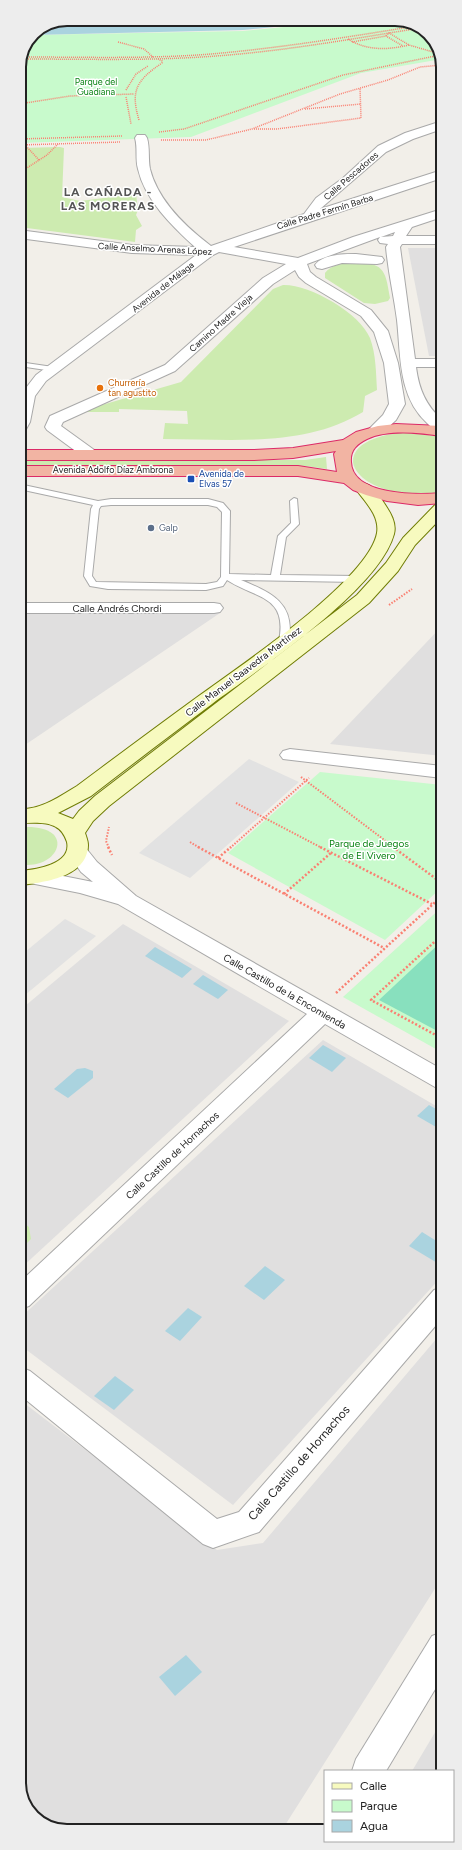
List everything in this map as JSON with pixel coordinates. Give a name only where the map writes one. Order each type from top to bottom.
[{"type":"highway","name":"Avenida Adolfo Díaz Ambrona","points":[[26,455],[293,453],[349,444],[374,431],[394,428],[436,429]]},
{"type":"highway","points":[[349,444],[342,455],[343,470],[356,484]]},
{"type":"highway","name":"Avenida Adolfo Díaz Ambrona","points":[[26,471],[298,472],[356,484],[381,495],[409,500],[436,498]]},
{"type":"main road","name":"Calle Manuel Saavedra Martínez","points":[[28,815],[58,806],[84,791],[284,641],[333,601],[357,579],[376,555],[386,534],[382,515],[375,500],[356,484]]},
{"type":"main road","name":"Calle Manuel Saavedra Martínez","points":[[26,878],[61,870],[72,862],[76,842],[86,816],[102,801],[363,599],[392,567],[408,542],[436,514]]},
{"type":"main road","points":[[28,815],[56,818],[70,826],[76,842]]},
{"type":"street","name":"Calle Pescadores","points":[[310,215],[313,209],[321,201],[347,181],[382,149],[409,136],[436,127]]},
{"type":"street","points":[[142,138],[144,168],[164,208],[192,239],[213,250]]},
{"type":"street","name":"Calle Padre Fermín Barba","points":[[213,250],[310,215],[337,209],[436,176]]},
{"type":"street","name":"Camino Madre Vieja","points":[[55,425],[170,368],[268,281],[295,265],[324,252],[436,215]]},
{"type":"street","points":[[407,224],[393,247],[395,270],[392,307],[408,363],[410,379],[422,410],[436,423]]},
{"type":"street","name":"Calle Anselmo Arenas López","points":[[26,235],[132,249],[213,250],[295,265]]},
{"type":"street","points":[[358,240],[436,240]]},
{"type":"street","name":"Avenida de Málaga","points":[[26,400],[30,391],[53,370],[213,250]]},
{"type":"street","points":[[324,252],[362,255],[377,260],[395,270]]},
{"type":"street","points":[[318,284],[320,268],[327,262],[340,259],[377,260]]},
{"type":"street","points":[[295,265],[304,274],[318,284],[366,313],[382,331],[391,363],[396,404],[390,417],[374,431]]},
{"type":"street","points":[[268,281],[284,280],[318,284]]},
{"type":"street","points":[[360,309],[392,307]]},
{"type":"street","points":[[408,363],[436,363]]},
{"type":"street","points":[[55,425],[91,455]]},
{"type":"street","name":"Avenida de Málaga","points":[[26,426],[38,427],[55,425]]},
{"type":"street","name":"Calle Andrés Chordi","points":[[26,608],[214,608]]},
{"type":"street","points":[[290,755],[436,771]]},
{"type":"street","name":"Calle Castillo de la Encomienda","points":[[76,842],[89,867],[128,901],[436,1077]]},
{"type":"street","name":"Calle Castillo de la Encomienda","points":[[26,878],[82,886],[128,901]]},
{"type":"street","name":"Calle Castillo de Hornachos","points":[[26,1292],[321,1011]]},
{"type":"street","name":"Calle Castillo de Hornachos","points":[[26,1384],[213,1534],[249,1522],[436,1306]]},
{"type":"street","points":[[369,1770],[436,1659]]},
{"type":"lane","points":[[26,365],[53,370]]},
{"type":"lane","points":[[26,488],[98,504],[111,502],[208,502],[220,505],[226,511],[225,577],[220,584],[206,587],[108,586],[93,584],[88,576],[95,509],[98,504]]},
{"type":"lane","points":[[275,578],[282,536],[295,524],[294,501]]},
{"type":"lane","points":[[225,577],[357,579]]},
{"type":"lane","points":[[225,577],[263,592],[279,606],[287,623],[284,641]]},
{"type":"path","points":[[27,58],[152,57],[249,50],[405,28]]},
{"type":"path","points":[[27,58],[157,59],[255,52],[412,29]]},
{"type":"path","points":[[352,42],[386,36],[389,33]]},
{"type":"path","points":[[389,33],[409,45],[433,52]]},
{"type":"path","points":[[386,36],[404,47]]},
{"type":"path","points":[[348,39],[352,42],[376,49],[404,47],[409,45]]},
{"type":"path","points":[[118,42],[144,49],[152,57],[162,61],[162,63],[144,74],[134,89],[139,121]]},
{"type":"path","points":[[154,132],[184,129],[343,75],[434,55]]},
{"type":"path","points":[[126,90],[136,74],[148,66]]},
{"type":"path","points":[[252,130],[340,94],[388,80],[420,67],[436,66]]},
{"type":"path","points":[[26,145],[119,142],[142,138],[169,141],[206,140],[252,130],[277,129],[361,118],[360,88]]},
{"type":"path","points":[[26,103],[70,96],[134,94]]},
{"type":"path","points":[[126,97],[132,126]]},
{"type":"path","points":[[302,109],[361,104]]},
{"type":"path","points":[[26,139],[127,136]]},
{"type":"path","points":[[26,168],[58,144]]},
{"type":"path","points":[[26,145],[39,160]]},
{"type":"path","points":[[387,606],[412,589]]},
{"type":"path","points":[[295,774],[307,780],[436,879]]},
{"type":"path","points":[[218,858],[307,780]]},
{"type":"path","points":[[236,803],[432,904]]},
{"type":"path","points":[[110,821],[106,841],[114,860]]},
{"type":"path","points":[[190,842],[384,948]]},
{"type":"path","points":[[284,894],[332,852]]},
{"type":"path","points":[[321,1011],[384,948],[436,900]]},
{"type":"path","points":[[436,940],[371,1000],[436,1035]]},
{"type":"shaded area","points":[[408,248],[436,248],[436,356],[429,356]]},
{"type":"shaded area","points":[[26,612],[220,613],[26,744]]},
{"type":"shaded area","points":[[436,632],[436,755],[330,744]]},
{"type":"shaded area","points":[[249,759],[299,782],[190,878],[139,853]]},
{"type":"shaded area","points":[[65,919],[96,936],[26,994],[26,951]]},
{"type":"shaded area","points":[[123,924],[289,1021],[26,1263],[26,1005]]},
{"type":"shaded area","points":[[323,1040],[436,1106],[436,1283],[233,1505],[26,1350],[26,1312]]},
{"type":"shaded area","points":[[436,1339],[436,1587],[286,1824],[64,1824],[46,1819],[31,1804],[26,1783],[26,1405],[217,1550],[263,1543]]},
{"type":"shaded area","points":[[436,1731],[436,1770],[413,1770]]},
{"type":"green space","name":"Parque del Guadiana","points":[[293,26],[398,26],[416,31],[422,36],[431,46],[435,60],[361,73],[191,137],[26,143],[27,59],[33,44],[42,35],[243,31]]},
{"type":"green space","points":[[26,148],[64,148],[62,197],[80,201],[136,194],[138,210],[136,215],[142,226],[136,230],[135,242],[26,228]]},
{"type":"green space","points":[[351,262],[370,264],[381,269],[388,288],[390,298],[388,301],[375,304],[364,303],[325,278],[325,273],[330,268],[336,265]]},
{"type":"green space","points":[[283,285],[306,289],[332,302],[356,319],[370,338],[375,364],[377,390],[365,396],[363,412],[340,423],[316,431],[266,439],[240,440],[163,439],[165,423],[188,424],[187,411],[119,409],[119,412],[87,412],[88,409],[181,382],[273,289]]},
{"type":"green space","points":[[408,432],[436,436],[436,493],[414,494],[394,492],[376,486],[367,481],[356,470],[353,462],[354,454],[359,448],[374,439]]},
{"type":"green space","points":[[326,457],[327,469],[305,466],[26,466],[26,460],[305,460]]},
{"type":"green space","name":"Parque de Juegos de El Vivero","points":[[320,772],[436,784],[436,893],[385,940],[228,853]]},
{"type":"green space","points":[[26,827],[41,828],[52,833],[57,840],[57,848],[52,855],[44,861],[33,865],[26,864]]},
{"type":"green space","points":[[436,912],[436,1049],[343,997]]},
{"type":"green space","points":[[436,947],[436,1030],[379,1000]]},
{"type":"green space","points":[[26,1225],[29,1227],[31,1239],[26,1244]]},
{"type":"water","points":[[67,26],[285,26],[243,30],[42,35],[51,29]]},
{"type":"water","points":[[155,947],[192,969],[182,978],[145,956]]},
{"type":"water","points":[[203,975],[228,990],[218,999],[193,984]]},
{"type":"water","points":[[323,1045],[346,1058],[332,1072],[309,1058]]},
{"type":"water","points":[[85,1068],[93,1071],[93,1078],[68,1098],[54,1089],[77,1069]]},
{"type":"water","points":[[429,1105],[436,1109],[436,1127],[417,1116]]},
{"type":"water","points":[[422,1232],[436,1241],[436,1262],[409,1246]]},
{"type":"water","points":[[265,1266],[285,1280],[264,1300],[244,1286]]},
{"type":"water","points":[[188,1308],[202,1317],[180,1341],[165,1331]]},
{"type":"water","points":[[115,1376],[134,1390],[114,1410],[94,1396]]},
{"type":"water","points":[[186,1655],[202,1672],[175,1696],[159,1677]]},
{"type":"place","name":"Churrería tan agustito","points":[[100,388]]},
{"type":"place","name":"Avenida de Elvas 57","points":[[191,479]]},
{"type":"place","name":"Galp","points":[[151,528]]},
{"type":"district","name":"LA CAÑADA - LAS MORERAS","points":[[108,199]]}]
